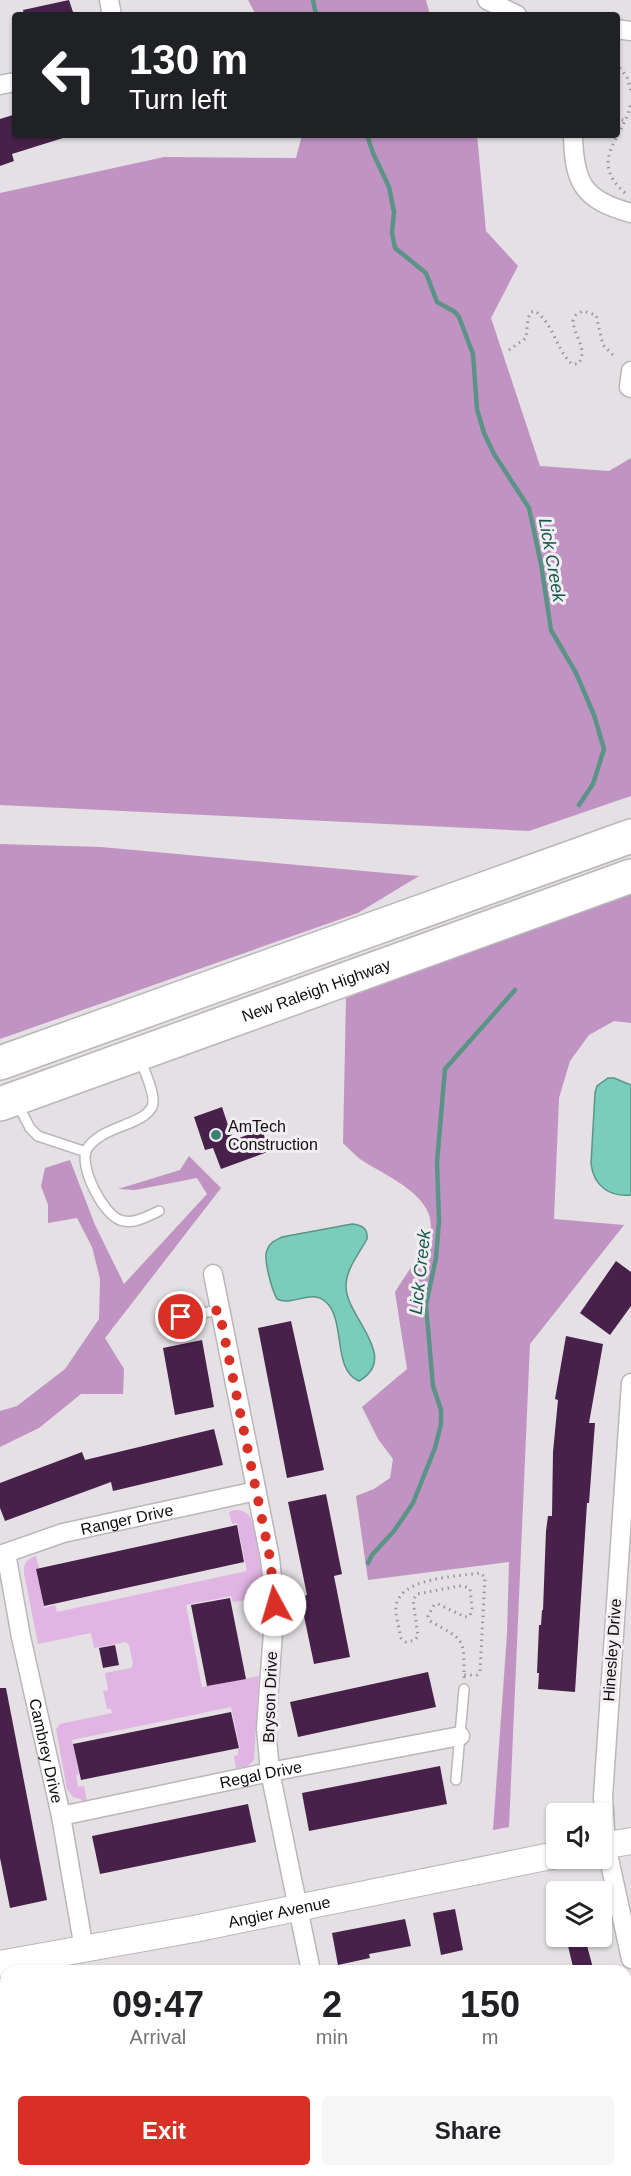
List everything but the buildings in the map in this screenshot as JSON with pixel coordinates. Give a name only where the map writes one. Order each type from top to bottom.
[{"type":"highway","points":[[0,1063],[631,836]]},
{"type":"highway","name":"New Raleigh Highway","points":[[7,1101],[631,876]]},
{"type":"street","points":[[487,0],[511,12]]},
{"type":"street","points":[[573,138],[577,174],[582,184],[601,203],[631,213]]},
{"type":"street","name":"Bryson Drive","points":[[213,1274],[270,1558],[275,1605],[266,1728],[270,1772],[310,1965]]},
{"type":"street","name":"Hinesley Drive","points":[[631,1383],[627,1496],[603,1797],[613,1844],[631,1959]]},
{"type":"street","name":"Ranger Drive","points":[[3,1554],[63,1533],[256,1491]]},
{"type":"street","name":"Cambrey Drive","points":[[3,1554],[61,1816],[84,1949]]},
{"type":"street","name":"Regal Drive","points":[[61,1816],[270,1772],[460,1736]]},
{"type":"street","name":"Angier Avenue","points":[[0,1964],[546,1858]]},
{"type":"lane","points":[[138,1054],[154,1101],[152,1107],[142,1117],[100,1137],[86,1152],[86,1168],[101,1202],[113,1216],[120,1220],[139,1220],[159,1211]]},
{"type":"lane","points":[[7,1101],[38,1136],[86,1152]]},
{"type":"lane","points":[[181,1317],[219,1310]]},
{"type":"lane","points":[[456,1780],[464,1689]]},
{"type":"path","points":[[620,68],[627,77],[631,91]]},
{"type":"path","points":[[620,132],[626,121],[631,101]]},
{"type":"path","points":[[620,119],[626,121]]},
{"type":"path","points":[[616,138],[609,151],[608,164],[614,182],[626,194]]},
{"type":"path","points":[[509,350],[526,338],[528,318],[531,312],[535,311],[547,323],[567,359],[573,364],[578,364],[582,352],[573,321],[576,315],[583,310],[596,315],[603,345],[613,355]]},
{"type":"path","points":[[464,1675],[477,1675],[480,1672],[486,1583],[484,1576],[480,1573],[417,1584],[407,1588],[398,1599],[396,1610],[401,1638],[406,1641],[415,1640],[418,1636],[413,1600],[417,1594],[459,1586],[470,1589],[472,1608],[467,1617],[438,1604],[434,1605],[428,1616],[430,1621],[460,1639],[463,1649],[464,1689]]},
{"type":"shaded area","points":[[248,0],[426,0],[429,12],[254,12]]},
{"type":"shaded area","points":[[301,138],[477,138],[486,231],[518,266],[491,318],[540,466],[609,471],[631,458],[631,796],[529,831],[0,805],[0,193],[164,157],[296,158]]},
{"type":"shaded area","points":[[0,844],[101,847],[419,876],[358,913],[0,1039]]},
{"type":"shaded area","points":[[631,893],[631,1023],[614,1021],[589,1035],[570,1061],[559,1098],[554,1219],[624,1225],[530,1344],[509,1827],[493,1830],[507,1634],[509,1562],[368,1580],[356,1496],[374,1489],[390,1478],[393,1459],[378,1439],[362,1407],[407,1369],[395,1292],[426,1242],[431,1222],[427,1210],[408,1189],[360,1159],[343,1143],[346,998]]},
{"type":"shaded area","points":[[608,1078],[631,1085],[631,1195],[609,1192],[595,1178],[591,1164],[595,1093],[597,1086]]},
{"type":"shaded area","points":[[189,1156],[221,1188],[105,1338],[124,1369],[123,1394],[81,1394],[39,1428],[0,1447],[0,1411],[17,1406],[65,1369],[99,1319],[100,1279],[92,1247],[77,1218],[48,1223],[48,1205],[41,1186],[45,1168],[70,1160],[95,1225],[124,1284],[207,1194],[197,1178],[135,1190],[118,1189],[180,1170]]},
{"type":"shaded area","points":[[352,1224],[364,1228],[367,1239],[347,1280],[348,1298],[368,1336],[375,1360],[370,1371],[359,1381],[345,1367],[336,1320],[326,1302],[315,1297],[289,1301],[277,1299],[266,1260],[269,1245],[282,1237]]},
{"type":"shaded area","points":[[234,1510],[247,1513],[253,1523],[264,1597],[233,1602],[231,1596],[186,1605],[202,1687],[259,1676],[254,1760],[248,1766],[236,1768],[234,1756],[238,1755],[240,1748],[231,1707],[72,1740],[79,1774],[76,1775],[78,1787],[84,1786],[87,1801],[82,1802],[81,1799],[73,1797],[67,1789],[56,1729],[60,1724],[112,1713],[111,1709],[107,1709],[103,1691],[108,1690],[105,1673],[131,1668],[133,1664],[129,1645],[126,1642],[94,1648],[91,1633],[38,1644],[24,1573],[25,1564],[36,1556],[39,1568],[36,1569],[44,1608],[55,1605],[57,1612],[247,1571],[237,1523],[232,1524],[229,1512]]},
{"type":"waterway","name":"Lick Creek","points":[[313,0],[315,12]]},
{"type":"waterway","name":"Lick Creek","points":[[368,138],[389,187],[394,212],[392,233],[395,248],[426,273],[437,302],[455,312],[459,317],[473,354],[477,409],[484,433],[494,454],[529,508],[541,564],[551,630],[576,673],[594,715],[604,749],[593,784],[579,805]]},
{"type":"waterway","name":"Lick Creek","points":[[368,1563],[413,1503],[435,1448],[441,1424],[441,1410],[433,1386],[426,1305],[436,1258],[439,1221],[437,1162],[445,1069],[515,990]]},
{"type":"place","name":"AmTech Construction","points":[[216,1135]]},
{"type":"route","points":[[181,1317],[219,1310],[270,1558],[275,1605]]}]
